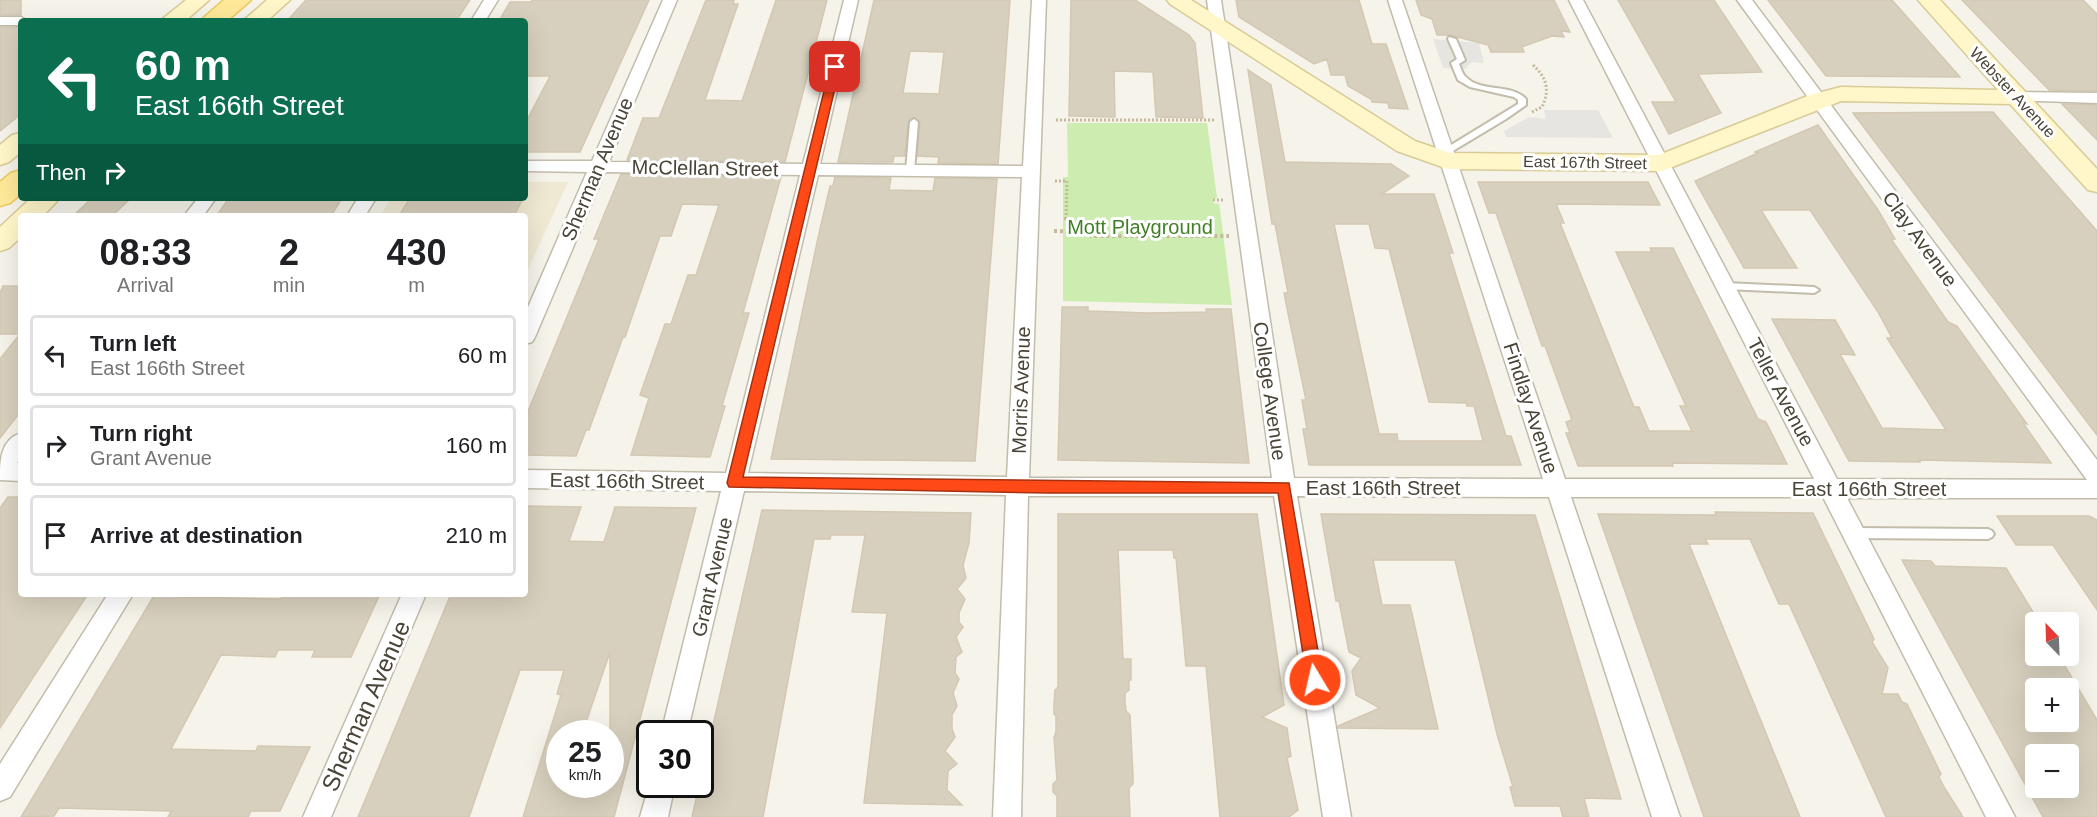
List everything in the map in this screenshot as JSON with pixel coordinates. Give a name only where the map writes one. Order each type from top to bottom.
[{"type":"main road","points":[[216,18],[239,0]]},
{"type":"main road","points":[[0,197],[18,182]]},
{"type":"street","points":[[175,18],[199,0]]},
{"type":"street","points":[[258,18],[280,0]]},
{"type":"street","points":[[480,18],[491,0]]},
{"type":"street","name":"Sherman Avenue","points":[[528,331],[670,0]]},
{"type":"street","name":"Grant Avenue","points":[[677,720],[851,0]]},
{"type":"street","name":"Morris Avenue","points":[[1006,817],[1029,172],[1038,0]]},
{"type":"street","name":"East 167th Street","points":[[1177,0],[1406,146],[1447,156],[1662,163],[1818,100],[1841,94],[2097,98]]},
{"type":"street","name":"College Avenue","points":[[1214,0],[1284,488],[1337,817]]},
{"type":"street","name":"Findlay Avenue","points":[[1395,0],[1666,817]]},
{"type":"street","name":"Teller Avenue","points":[[1576,0],[2001,817]]},
{"type":"street","name":"Clay Avenue","points":[[1744,0],[2097,477]]},
{"type":"street","name":"Webster Avenue","points":[[1928,0],[2097,184]]},
{"type":"street","points":[[0,21],[18,21]]},
{"type":"street","points":[[0,157],[18,142]]},
{"type":"street","name":"McClellan Street","points":[[528,166],[1029,172]]},
{"type":"street","points":[[30,213],[44,201]]},
{"type":"street","points":[[195,213],[205,201]]},
{"type":"street","points":[[0,242],[18,225]]},
{"type":"street","points":[[0,470],[18,445]]},
{"type":"street","points":[[0,470],[18,472]]},
{"type":"street","name":"East 166th Street","points":[[528,479],[1017,487],[2097,489]]},
{"type":"street","points":[[0,788],[119,597]]},
{"type":"street","name":"Sherman Avenue","points":[[317,817],[413,597]]},
{"type":"street","points":[[654,817],[659,798]]},
{"type":"lane","points":[[1447,156],[1474,133],[1502,120],[1522,105],[1522,99],[1517,95],[1473,85],[1461,78],[1455,63],[1461,60],[1452,39]]},
{"type":"lane","points":[[910,171],[914,122]]},
{"type":"lane","points":[[1725,286],[1814,290]]},
{"type":"lane","points":[[1853,533],[1988,534]]},
{"type":"path","points":[[1533,65],[1546,78],[1548,94]]},
{"type":"path","points":[[1056,120],[1215,120]]},
{"type":"path","points":[[1055,181],[1066,181],[1066,223],[1090,224],[1091,236]]},
{"type":"path","points":[[1213,200],[1223,200]]},
{"type":"path","points":[[1054,231],[1088,232],[1091,236],[1229,236]]},
{"type":"shaded area","points":[[1433,39],[1479,43],[1484,63],[1472,62],[1465,69],[1443,68]]},
{"type":"shaded area","points":[[1544,110],[1598,110],[1613,138],[1506,137],[1504,131],[1529,117],[1546,119]]},
{"type":"shaded area","points":[[528,182],[568,182],[528,269],[528,213],[382,213],[389,201],[528,201]]},
{"type":"green space","name":"Mott Playground","points":[[1067,123],[1207,123],[1217,198],[1213,199],[1213,203],[1219,204],[1220,209],[1232,305],[1063,301],[1063,177],[1068,177]]},
{"type":"building","points":[[0,0],[21,0],[21,15],[0,15]]},
{"type":"building","points":[[306,0],[470,0],[458,18],[290,18]]},
{"type":"building","points":[[532,0],[649,0],[580,152],[528,152],[528,118],[550,76],[528,76],[528,18],[501,18],[510,2],[531,2]]},
{"type":"building","points":[[706,0],[734,0],[733,4],[738,4],[705,100],[742,101],[776,0],[827,0],[785,162],[627,160],[643,118],[659,118]]},
{"type":"building","points":[[874,0],[1010,0],[998,164],[938,163],[939,157],[917,156],[920,122],[914,117],[908,122],[905,156],[894,156],[893,162],[838,162]],"holes":[[[910,51],[944,52],[939,94],[903,93]]]},
{"type":"building","points":[[1071,0],[1135,0],[1189,35],[1195,43],[1203,118],[1156,117],[1153,72],[1114,71],[1115,117],[1069,116]]},
{"type":"building","points":[[1236,0],[1359,0],[1372,44],[1386,44],[1408,109],[1389,108],[1388,103],[1372,102],[1371,99],[1348,86],[1345,75],[1331,75],[1327,59],[1314,64],[1239,17]]},
{"type":"building","points":[[1416,0],[1554,0],[1570,32],[1561,31],[1564,37],[1552,36],[1522,47],[1524,52],[1491,52],[1488,45],[1450,35],[1437,35],[1432,19],[1421,15]]},
{"type":"building","points":[[1618,0],[1714,0],[1762,72],[1698,74],[1721,113],[1669,134],[1652,102],[1676,102]]},
{"type":"building","points":[[1768,0],[1892,0],[1960,77],[1826,76]]},
{"type":"building","points":[[1962,0],[2083,0],[2097,14],[2097,91],[2049,90]]},
{"type":"building","points":[[0,27],[18,27],[18,116],[0,131]]},
{"type":"building","points":[[1248,70],[1271,85],[1285,162],[1391,164],[1409,176],[1382,194],[1434,194],[1453,253],[1449,253],[1506,436],[1511,436],[1521,465],[1309,465],[1303,429],[1307,429],[1302,400],[1306,400],[1284,293],[1288,293],[1275,224],[1272,224]],"holes":[[[1334,224],[1369,224],[1375,248],[1389,249],[1429,402],[1466,403],[1467,406],[1474,406],[1483,441],[1398,441],[1397,434],[1379,434]]]},
{"type":"building","points":[[2062,104],[2097,105],[2097,140]]},
{"type":"building","points":[[1993,112],[2097,231],[2097,435],[1853,113]]},
{"type":"building","points":[[1818,125],[1878,210],[1895,239],[1891,239],[1948,322],[1957,326],[2027,424],[2023,423],[2051,463],[1849,461],[1772,319],[1835,320],[1855,355],[1840,354],[1882,428],[1946,430],[1887,338],[1892,338],[1878,312],[1810,210],[1761,210],[1797,268],[1744,268],[1695,181]]},
{"type":"building","points":[[621,174],[781,177],[743,313],[749,313],[710,457],[631,455],[649,398],[640,395],[665,324],[671,324],[688,275],[696,275],[719,205],[682,204],[671,236],[660,236],[625,337],[623,337],[589,430],[586,430],[576,456],[528,455],[528,412],[599,239],[594,239]]},
{"type":"building","points":[[835,177],[891,178],[889,190],[933,191],[935,178],[997,179],[975,461],[771,459],[818,238],[830,186],[833,186]]},
{"type":"building","points":[[1478,182],[1648,182],[1660,205],[1556,204],[1564,223],[1560,223],[1634,407],[1639,407],[1649,431],[1692,431],[1680,406],[1686,406],[1616,252],[1652,252],[1650,248],[1673,248],[1758,419],[1766,422],[1787,464],[1672,463],[1673,466],[1578,466],[1566,433],[1570,433],[1566,422],[1572,420],[1545,346],[1542,346],[1496,213],[1489,213]]},
{"type":"building","points":[[89,201],[128,201],[115,213],[76,213]]},
{"type":"building","points":[[227,201],[340,201],[333,213],[218,213]]},
{"type":"building","points":[[408,201],[522,201],[516,213],[401,213]]},
{"type":"building","points":[[3,286],[18,286],[18,334],[0,334],[0,293]]},
{"type":"building","points":[[1062,307],[1088,307],[1088,311],[1148,313],[1207,312],[1206,309],[1231,309],[1249,463],[1058,460]]},
{"type":"building","points":[[18,336],[18,415],[0,438],[0,359]]},
{"type":"building","points":[[8,497],[18,497],[18,597],[86,597],[0,728],[0,508]]},
{"type":"building","points":[[528,506],[581,507],[569,541],[604,542],[615,507],[696,508],[640,720],[636,720],[636,734],[624,779],[624,720],[610,720],[610,652],[587,720],[553,720],[561,695],[557,694],[564,670],[520,670],[469,817],[358,817],[450,597],[528,597]]},
{"type":"building","points":[[762,510],[971,513],[969,543],[963,565],[966,578],[957,589],[965,599],[959,613],[959,622],[963,627],[956,637],[962,652],[956,657],[955,673],[959,679],[953,693],[957,706],[952,715],[952,729],[955,737],[945,751],[957,764],[948,771],[947,790],[962,805],[864,803],[887,613],[852,612],[865,535],[831,535],[830,539],[814,539],[763,817],[692,817],[696,798],[714,798],[714,721]]},
{"type":"building","points":[[1715,512],[1813,513],[1874,639],[1872,642],[1888,668],[1882,694],[1898,694],[1902,702],[1907,704],[1941,774],[1939,777],[1963,817],[1886,817],[1789,604],[1779,604],[1750,539],[1705,539],[1708,544],[1689,544],[1800,817],[1704,817],[1598,514],[1716,515]]},
{"type":"building","points":[[1058,514],[1257,514],[1284,705],[1262,717],[1287,728],[1291,756],[1287,758],[1298,810],[1289,817],[1220,817],[1206,666],[1186,666],[1176,558],[1174,558],[1173,550],[1118,550],[1123,659],[1131,659],[1131,680],[1129,680],[1129,690],[1125,693],[1126,711],[1130,715],[1133,776],[1133,784],[1129,788],[1130,817],[1057,817],[1057,796],[1053,792],[1053,784],[1057,780],[1054,705],[1055,690],[1058,687]]},
{"type":"building","points":[[1321,514],[1535,515],[1621,799],[1584,798],[1589,817],[1563,817],[1560,806],[1515,806],[1510,787],[1513,787],[1497,734],[1455,560],[1373,560],[1382,605],[1410,605],[1438,729],[1338,728],[1338,726],[1380,708],[1356,695],[1352,671],[1361,658],[1349,652],[1339,601],[1336,601]]},
{"type":"building","points":[[1997,516],[2089,516],[2097,520],[2097,610],[2053,545],[2016,545]]},
{"type":"building","points":[[1902,560],[1931,561],[1935,566],[2006,568],[2033,612],[2025,612],[2025,666],[2065,666],[2072,678],[2025,678],[2025,732],[2079,732],[2079,690],[2097,720],[2097,817],[2043,817],[2033,798],[2079,798],[2079,744],[2025,744],[2025,784]]},
{"type":"building","points":[[153,597],[281,599],[282,597],[379,597],[351,657],[312,657],[315,650],[278,650],[275,657],[221,655],[171,749],[256,751],[258,746],[310,747],[280,811],[251,811],[248,817],[168,817],[171,811],[59,808],[54,816],[21,817]]},
{"type":"building","points":[[546,743],[546,798],[619,798],[614,817],[523,817]]},
{"type":"route","points":[[835,67],[734,483],[1284,488],[1315,680]]}]
